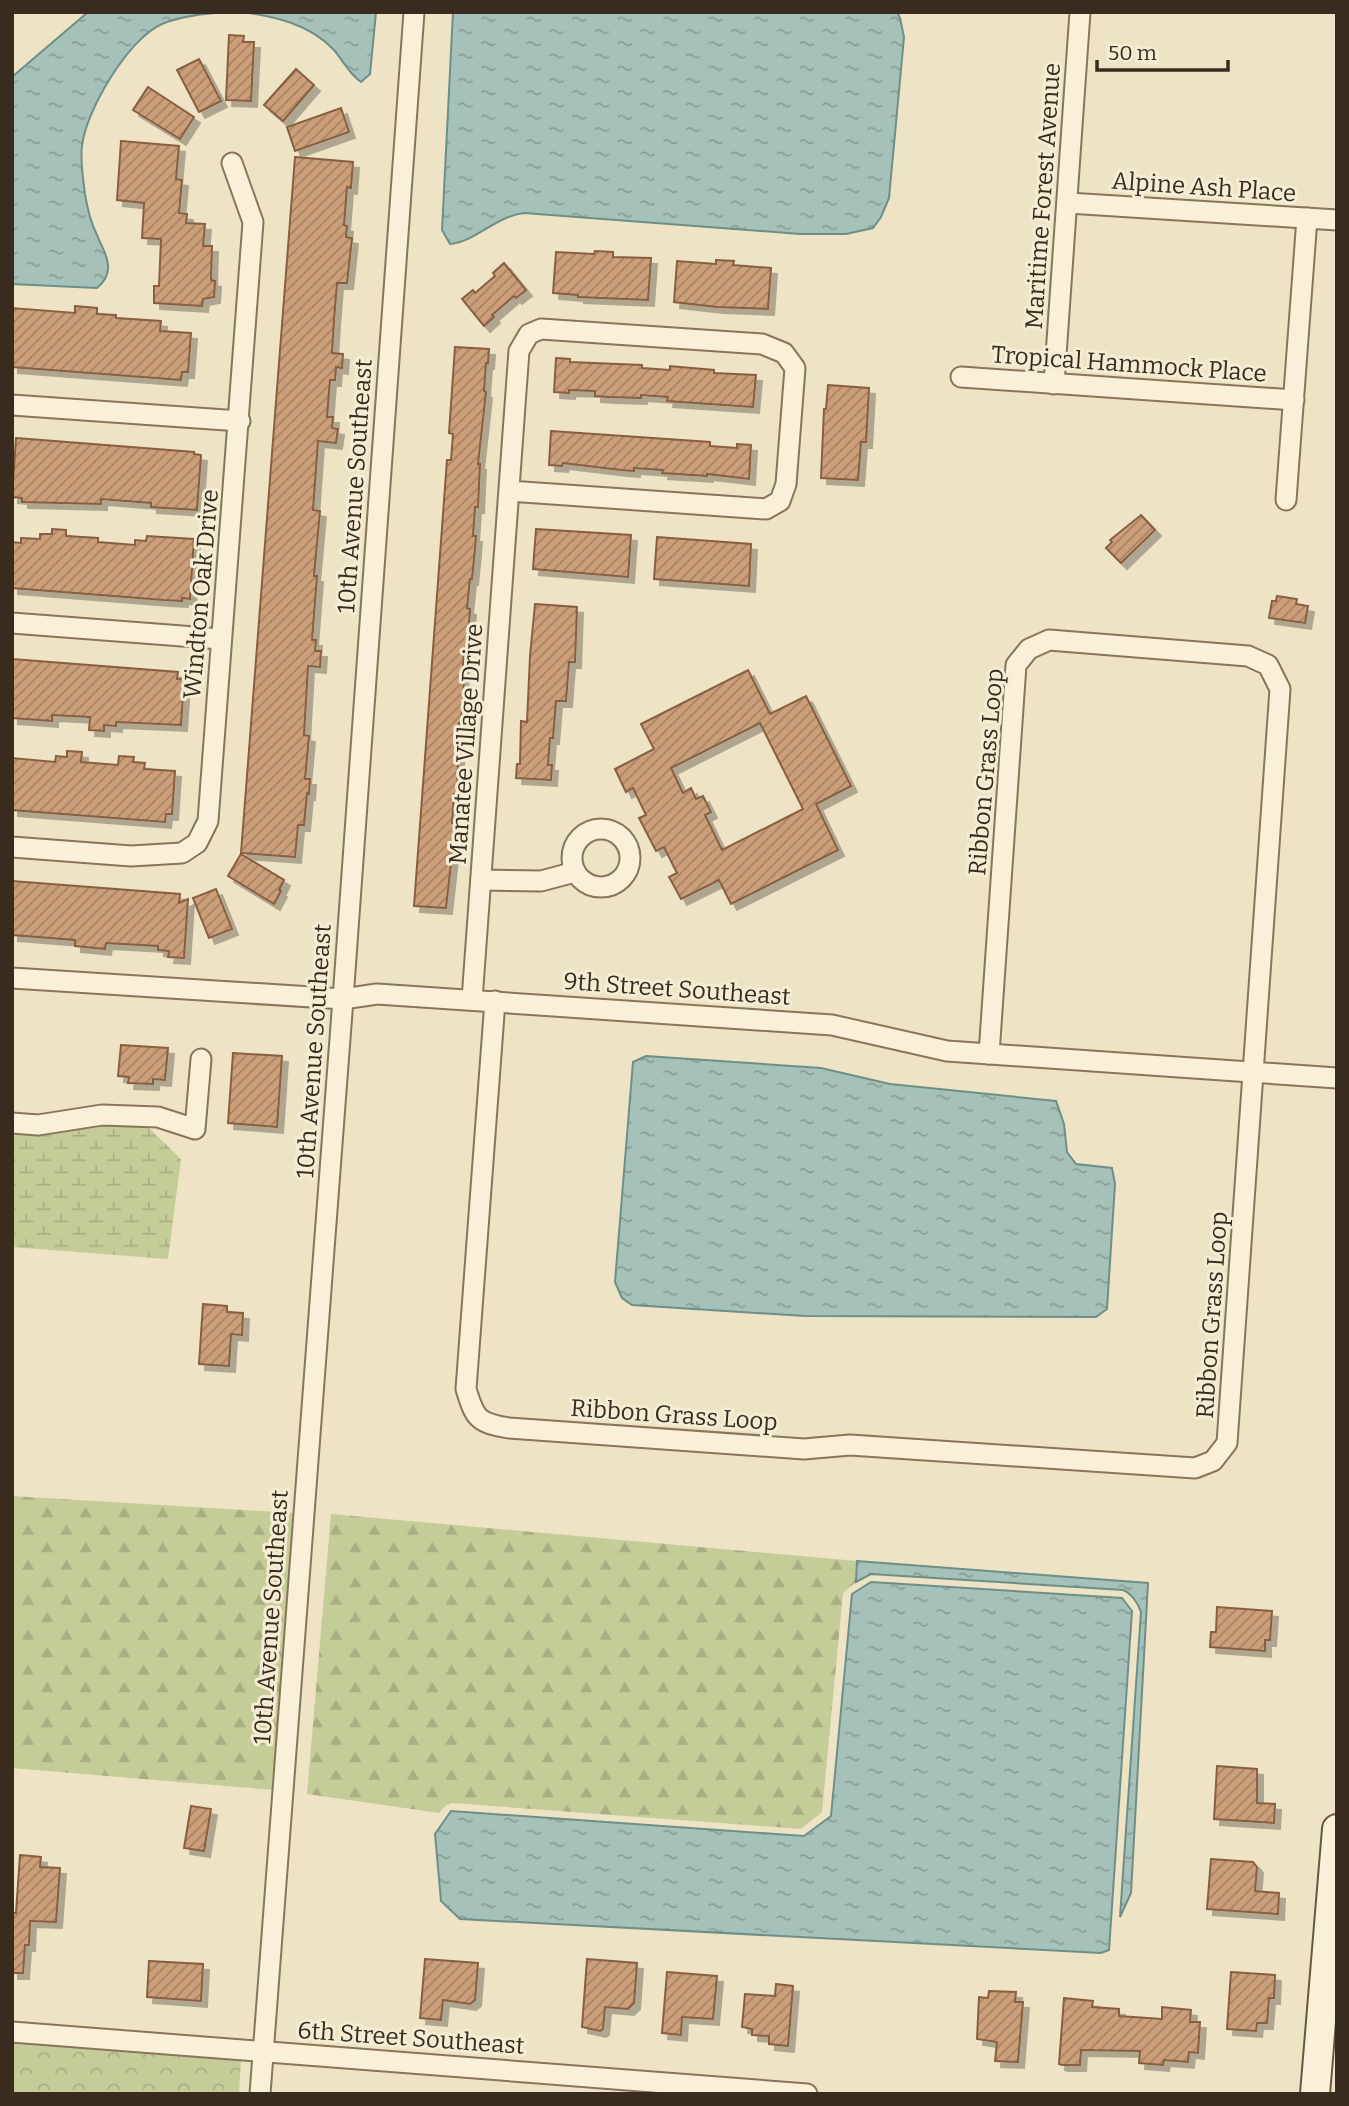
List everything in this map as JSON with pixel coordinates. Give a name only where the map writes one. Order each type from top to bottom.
[{"type":"street","name":"10th Avenue Southeast","points":[[260,2094],[414,12]]},
{"type":"street","name":"Maritime Forest Avenue","points":[[1054,384],[1080,12]]},
{"type":"street","name":"Windton Oak Drive","points":[[12,847],[131,856],[182,853],[197,843],[208,821],[253,222],[232,163]]},
{"type":"street","name":"Alpine Ash Place","points":[[1068,203],[1337,220]]},
{"type":"street","points":[[1286,500],[1307,218]]},
{"type":"street","name":"Manatee Village Drive","points":[[472,1000],[519,351],[528,334],[541,329],[762,344],[784,354],[795,368],[786,484],[780,501],[765,509],[509,491]]},
{"type":"street","name":"Tropical Hammock Place","points":[[961,377],[1294,400]]},
{"type":"street","points":[[12,405],[240,421]]},
{"type":"street","points":[[12,623],[220,639]]},
{"type":"street","name":"Ribbon Grass Loop","points":[[495,1001],[466,1389],[472,1410],[486,1424],[509,1428],[804,1449],[850,1445],[1195,1468],[1213,1461],[1227,1443],[1254,1072],[1280,689],[1268,665],[1248,656],[1049,640],[1028,649],[1016,665],[989,1054]]},
{"type":"street","points":[[481,880],[541,881],[575,872]]},
{"type":"street","name":"9th Street Southeast","points":[[12,978],[343,999],[377,994],[832,1025],[947,1051],[1337,1078]]},
{"type":"street","points":[[12,1123],[38,1125],[102,1115],[158,1117],[195,1129],[201,1059]]},
{"type":"street","points":[[1315,2094],[1337,1829]]},
{"type":"street","name":"6th Street Southeast","points":[[12,2032],[263,2051],[659,2088],[807,2094]]},
{"type":"green space","points":[[103,1124],[147,1126],[181,1159],[168,1259],[12,1247],[12,1137],[22,1133],[38,1135]]},
{"type":"green space","points":[[12,1496],[294,1513],[273,1790],[12,1768]]},
{"type":"green space","points":[[331,1514],[857,1561],[856,1582],[843,1593],[822,1812],[801,1829],[452,1803],[439,1813],[307,1794]]},
{"type":"green space","points":[[12,2042],[241,2058],[239,2094],[12,2094]]},
{"type":"water","points":[[88,12],[231,12],[179,18],[149,32],[123,59],[100,95],[85,131],[82,164],[90,215],[107,261],[108,272],[102,283],[97,288],[12,284],[12,77]]},
{"type":"water","points":[[243,12],[376,12],[370,74],[361,82],[324,40],[303,28],[280,19]]},
{"type":"water","points":[[453,12],[897,12],[904,37],[889,198],[881,217],[873,228],[846,234],[800,234],[524,213],[513,215],[469,238],[450,244],[442,230]]},
{"type":"water","points":[[646,1056],[821,1068],[890,1084],[1056,1101],[1064,1124],[1067,1152],[1076,1164],[1112,1168],[1115,1184],[1107,1309],[1096,1317],[805,1316],[632,1305],[622,1298],[615,1282],[633,1062]]},
{"type":"water","points":[[857,1561],[1148,1583],[1131,1893],[1120,1917],[1141,1612],[1134,1599],[1123,1590],[871,1574],[856,1582]]},
{"type":"water","points":[[871,1582],[1122,1598],[1132,1611],[1109,1950],[1101,1953],[460,1919],[441,1901],[435,1834],[451,1811],[804,1836],[831,1816],[852,1594]]},
{"type":"building","points":[[229,35],[244,36],[243,42],[254,42],[251,101],[226,100]]},
{"type":"building","points":[[199,59],[221,101],[199,112],[177,70]]},
{"type":"building","points":[[296,69],[314,85],[283,121],[264,105]]},
{"type":"building","points":[[148,87],[194,117],[180,139],[133,110]]},
{"type":"building","points":[[341,108],[349,132],[295,151],[287,127]]},
{"type":"building","points":[[121,141],[179,146],[176,179],[182,180],[179,213],[187,214],[186,223],[205,224],[203,246],[212,246],[211,280],[215,281],[214,297],[203,299],[202,306],[154,303],[154,286],[159,286],[161,239],[142,238],[144,203],[117,200]]},
{"type":"building","points":[[295,157],[353,162],[351,188],[347,187],[344,225],[347,226],[346,237],[352,238],[347,283],[337,283],[332,353],[343,354],[342,368],[336,367],[335,380],[330,380],[327,417],[333,417],[332,428],[338,429],[336,443],[318,441],[313,510],[320,511],[312,640],[316,640],[315,651],[321,651],[320,667],[308,666],[304,735],[309,736],[305,779],[310,779],[309,794],[307,793],[304,825],[298,825],[295,857],[241,853]]},
{"type":"building","points":[[595,251],[613,252],[613,257],[651,258],[648,300],[578,297],[553,293],[556,252],[594,254]]},
{"type":"building","points":[[716,260],[734,261],[733,265],[771,268],[768,309],[674,302],[677,261],[716,264]]},
{"type":"building","points":[[504,263],[526,290],[516,298],[514,296],[492,315],[494,317],[484,326],[462,299],[473,290],[475,293],[495,276],[493,273]]},
{"type":"building","points":[[75,306],[97,308],[97,314],[116,315],[116,318],[161,321],[160,331],[191,333],[188,372],[182,372],[181,380],[12,367],[12,308],[75,313]]},
{"type":"building","points":[[455,347],[489,349],[478,464],[478,507],[475,507],[473,536],[476,536],[475,549],[467,608],[470,609],[467,651],[464,651],[457,795],[454,794],[452,823],[454,837],[446,908],[414,906],[447,460],[451,460],[453,434],[449,433]]},
{"type":"building","points":[[556,358],[570,359],[570,362],[642,365],[642,368],[670,370],[670,366],[714,370],[714,373],[756,375],[753,407],[667,401],[668,397],[641,395],[641,398],[595,396],[595,391],[554,392]]},
{"type":"building","points":[[828,385],[869,388],[866,442],[861,442],[858,480],[821,478],[824,409]]},
{"type":"building","points":[[551,431],[710,442],[710,446],[737,448],[737,444],[751,445],[749,479],[563,463],[562,466],[549,465]]},
{"type":"building","points":[[16,438],[194,452],[201,455],[197,510],[151,507],[151,503],[101,499],[101,504],[22,502],[22,498],[12,497]]},
{"type":"building","points":[[1141,515],[1155,530],[1121,563],[1106,548],[1112,542],[1110,540]]},
{"type":"building","points":[[52,529],[66,530],[66,536],[98,538],[98,542],[135,545],[135,540],[146,541],[147,536],[194,539],[190,599],[164,600],[12,588],[12,542],[21,543],[21,538],[40,539],[40,534],[52,534]]},
{"type":"building","points":[[536,529],[631,535],[628,577],[533,569]]},
{"type":"building","points":[[657,537],[751,544],[749,586],[654,579]]},
{"type":"building","points":[[1277,596],[1297,599],[1296,604],[1308,606],[1305,623],[1269,618],[1272,601],[1276,601]]},
{"type":"building","points":[[535,604],[577,607],[575,662],[569,662],[566,701],[556,701],[553,738],[550,738],[548,765],[552,765],[551,780],[516,778],[517,764],[520,764],[521,721],[527,722]]},
{"type":"building","points":[[12,659],[178,672],[177,679],[184,679],[181,725],[116,722],[116,726],[104,725],[104,731],[89,730],[90,717],[52,715],[52,721],[12,718]]},
{"type":"building","points":[[748,670],[770,714],[806,696],[851,786],[816,804],[838,850],[731,904],[719,880],[681,899],[669,877],[677,873],[664,847],[656,851],[639,818],[646,815],[633,788],[626,792],[615,769],[654,749],[641,724]],"holes":[[[760,723],[803,809],[722,850],[705,815],[711,812],[703,796],[696,799],[691,788],[683,793],[671,768]]]},
{"type":"building","points":[[67,751],[82,752],[81,762],[118,765],[119,756],[134,757],[133,762],[145,763],[144,769],[175,771],[172,814],[166,814],[165,822],[12,810],[12,758],[55,762],[56,756],[67,757]]},
{"type":"building","points":[[241,854],[284,880],[274,904],[228,876]]},
{"type":"building","points":[[12,881],[180,894],[179,903],[188,899],[184,958],[168,957],[169,951],[158,950],[158,946],[106,943],[105,949],[75,946],[75,940],[12,935]]},
{"type":"building","points":[[216,889],[232,929],[209,938],[193,898]]},
{"type":"building","points":[[121,1045],[168,1048],[165,1080],[153,1079],[153,1084],[128,1083],[129,1077],[118,1076]]},
{"type":"building","points":[[233,1053],[282,1056],[277,1127],[228,1123]]},
{"type":"building","points":[[203,1304],[227,1306],[227,1312],[243,1313],[242,1335],[231,1334],[229,1366],[199,1364]]},
{"type":"building","points":[[1217,1607],[1272,1611],[1270,1640],[1265,1640],[1265,1651],[1210,1647],[1211,1632],[1216,1632]]},
{"type":"building","points":[[1217,1766],[1257,1769],[1257,1803],[1275,1804],[1274,1823],[1214,1819]]},
{"type":"building","points":[[191,1806],[211,1809],[204,1851],[184,1848]]},
{"type":"building","points":[[20,1855],[41,1857],[40,1867],[60,1868],[56,1922],[30,1921],[29,1945],[25,1945],[23,1973],[12,1973],[12,1913],[16,1913]]},
{"type":"building","points":[[1211,1859],[1253,1862],[1257,1867],[1255,1891],[1279,1893],[1278,1914],[1207,1909]]},
{"type":"building","points":[[425,1959],[478,1963],[475,2000],[470,2004],[443,2000],[441,2020],[420,2018]]},
{"type":"building","points":[[587,1959],[637,1963],[634,2003],[628,2009],[605,2007],[603,2029],[600,2031],[582,2027]]},
{"type":"building","points":[[149,1961],[203,1964],[201,2001],[147,1997]]},
{"type":"building","points":[[667,1972],[717,1976],[713,2019],[682,2017],[681,2035],[662,2033]]},
{"type":"building","points":[[1231,1972],[1275,1975],[1274,1998],[1269,1998],[1267,2023],[1257,2023],[1256,2031],[1227,2029]]},
{"type":"building","points":[[776,1984],[793,1986],[788,2046],[769,2044],[769,2036],[752,2035],[752,2029],[742,2027],[745,1994],[775,1996]]},
{"type":"building","points":[[989,1991],[1016,1992],[1015,2002],[1023,2002],[1018,2062],[995,2061],[997,2042],[977,2039],[979,1997],[988,1998]]},
{"type":"building","points":[[1064,1998],[1093,2001],[1092,2007],[1119,2009],[1119,2016],[1162,2019],[1162,2007],[1191,2010],[1190,2022],[1200,2022],[1198,2053],[1189,2052],[1188,2062],[1164,2060],[1163,2065],[1139,2063],[1140,2051],[1081,2050],[1080,2065],[1059,2064]]}]
